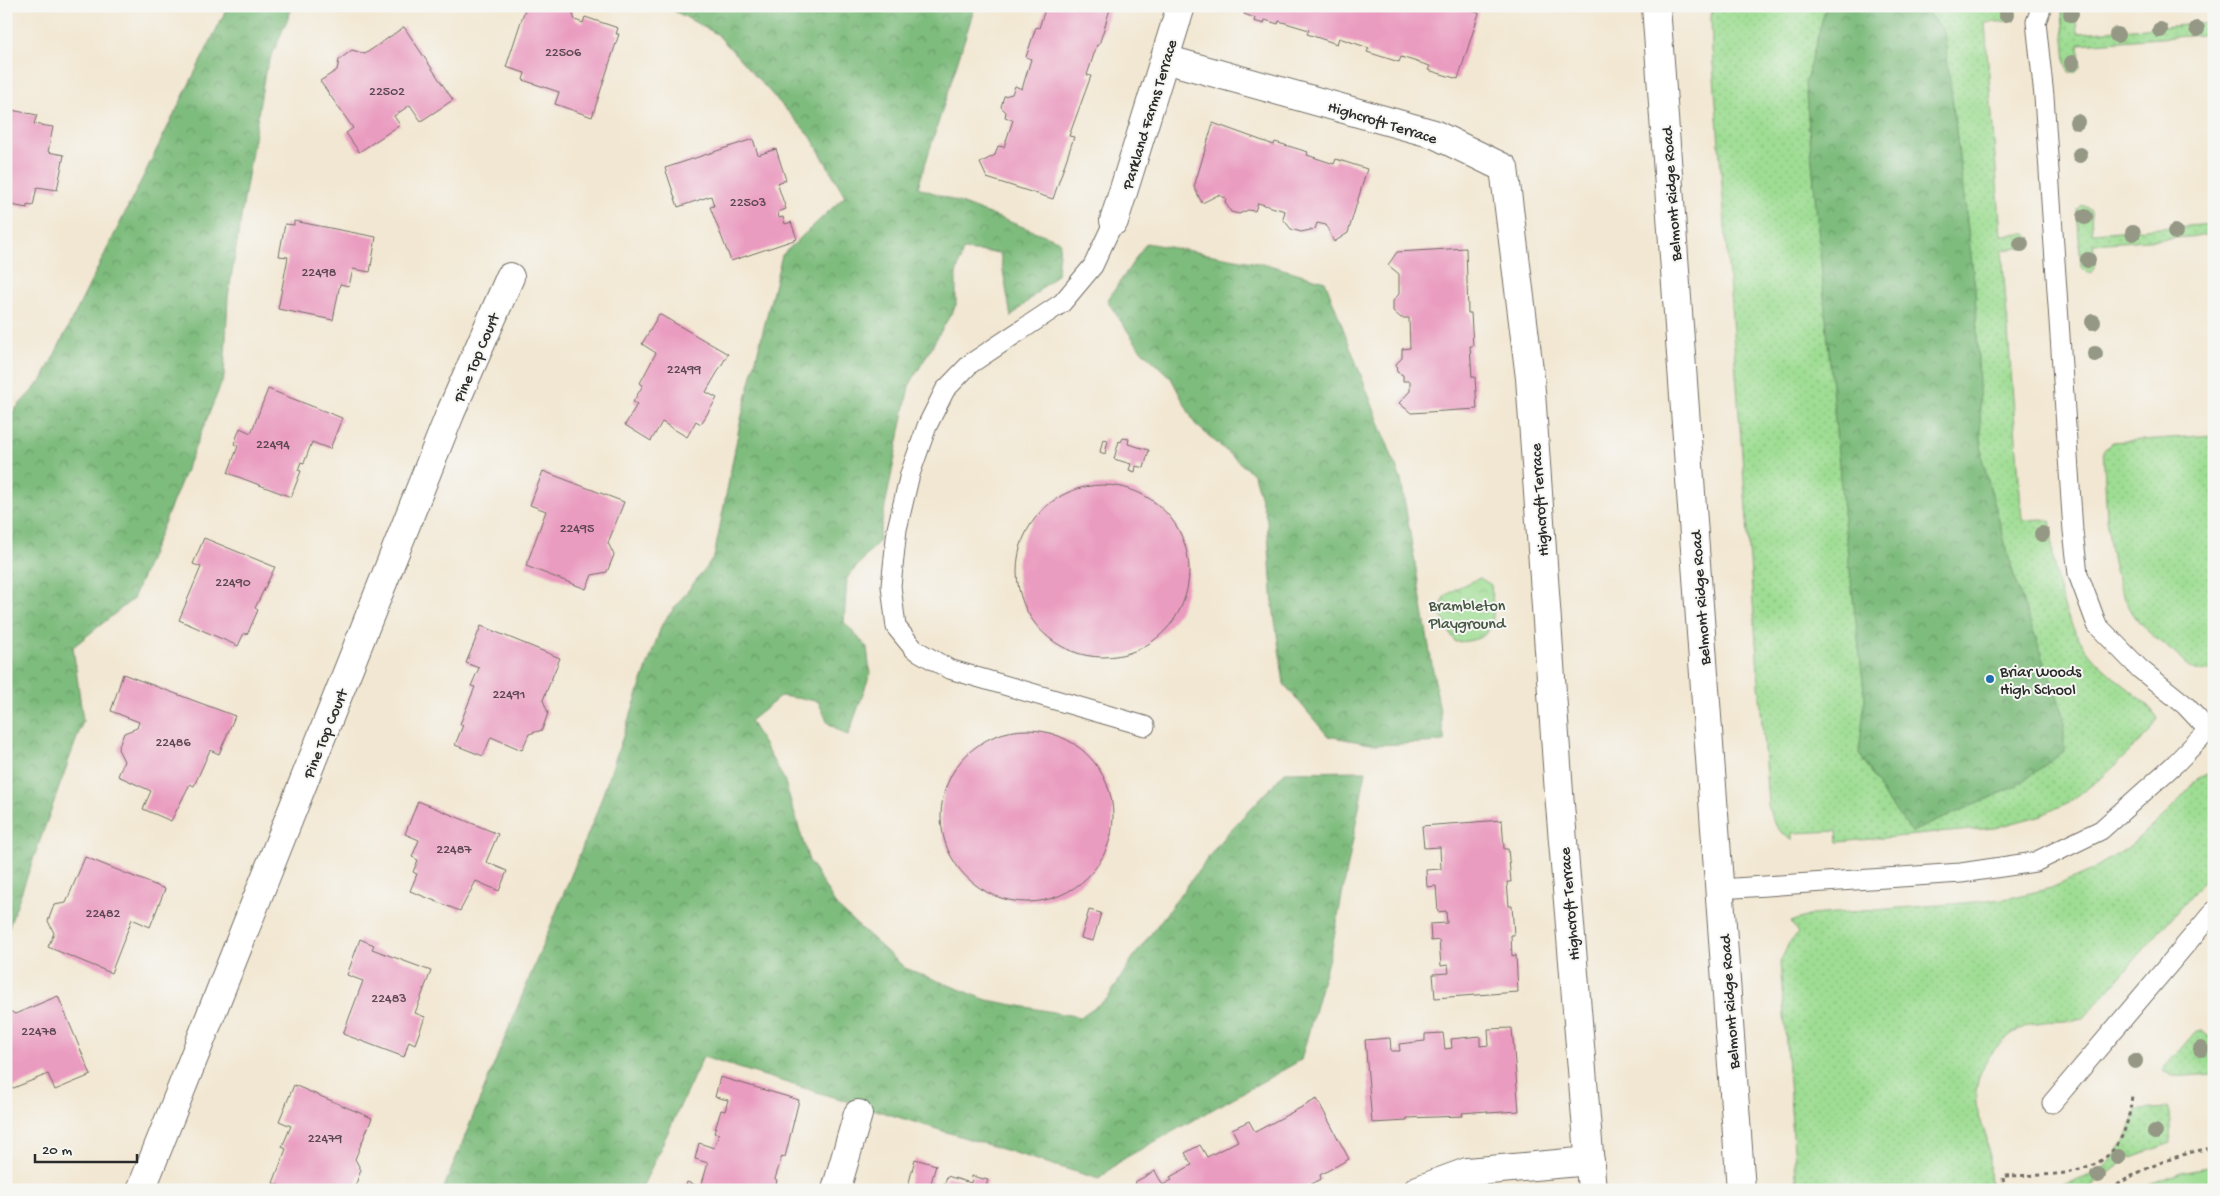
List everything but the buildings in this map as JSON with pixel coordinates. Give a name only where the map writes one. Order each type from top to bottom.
[{"type":"street","name":"Parkland Farms Terrace","points":[[1114,221],[1181,6]]},
{"type":"street","name":"Belmont Ridge Road","points":[[1656,6],[1741,1190]]},
{"type":"street","name":"Highcroft Terrace","points":[[1166,59],[1434,134],[1504,168],[1530,378],[1560,803],[1592,1190]]},
{"type":"street","name":"Pine Top Court","points":[[141,1190],[457,397],[510,277]]},
{"type":"street","points":[[836,1190],[858,1114]]},
{"type":"street","points":[[1418,1190],[1467,1172],[1590,1161]]},
{"type":"lane","points":[[1720,889],[1961,873],[2035,862],[2101,830],[2212,730],[2140,669],[2097,625],[2078,574],[2073,531],[2044,96],[2036,22],[2042,6]]},
{"type":"lane","points":[[1114,221],[1093,266],[1062,303],[970,364],[945,390],[927,426],[910,474],[897,529],[891,586],[896,627],[914,649],[949,669],[1145,726]]},
{"type":"lane","points":[[2052,1103],[2214,911]]},
{"type":"path","points":[[2004,1190],[2003,1176],[2069,1174],[2088,1168],[2108,1156],[2121,1137],[2130,1114],[2132,1095]]},
{"type":"path","points":[[2111,1190],[2118,1184],[2157,1165],[2200,1149],[2214,1148]]},
{"type":"green space","points":[[228,6],[293,6],[265,72],[228,297],[224,377],[133,599],[73,647],[83,721],[6,935],[6,419],[42,380]]},
{"type":"green space","points":[[665,6],[975,6],[918,187],[1060,241],[1057,274],[1011,317],[1000,253],[963,250],[956,275],[956,305],[909,386],[878,542],[847,578],[844,622],[867,647],[870,674],[848,736],[828,723],[818,701],[781,696],[750,721],[784,779],[809,861],[837,907],[905,968],[987,1000],[1080,1017],[1108,998],[1132,959],[1223,838],[1285,772],[1366,771],[1333,943],[1301,1060],[1120,1161],[1099,1179],[703,1057],[641,1190],[443,1190],[596,814],[662,624],[714,557],[740,423],[782,255],[845,196],[811,137],[717,34]]},
{"type":"green space","points":[[1714,6],[2015,6],[2008,21],[1985,23],[2001,235],[2026,234],[2031,238],[2028,247],[2002,250],[2022,520],[2043,519],[2050,521],[2057,581],[2063,605],[2079,639],[2103,668],[2142,700],[2158,718],[2149,733],[2105,775],[2069,802],[2042,815],[1994,828],[1838,842],[1837,831],[1792,833],[1792,840],[1779,829],[1773,820],[1768,804],[1712,50],[1711,16]]},
{"type":"green space","points":[[1826,6],[1921,6],[1944,31],[1975,288],[1982,458],[2016,583],[2064,715],[2064,751],[2017,786],[1912,832],[1887,801],[1859,753],[1865,699],[1844,522],[1805,83]]},
{"type":"green space","points":[[2067,6],[2072,6],[2076,10],[2078,33],[2214,23],[2214,34],[2079,44],[2080,67],[2075,72],[2069,72],[2066,63],[2062,13],[2062,10]]},
{"type":"green space","points":[[2082,205],[2091,210],[2092,233],[2214,224],[2214,235],[2093,244],[2095,266],[2092,272],[2087,273],[2081,267],[2077,210]]},
{"type":"green space","points":[[1146,243],[1269,265],[1325,281],[1401,480],[1445,742],[1376,745],[1328,736],[1284,684],[1273,606],[1267,520],[1254,475],[1195,424],[1171,378],[1140,349],[1107,301]]},
{"type":"green space","points":[[2214,435],[2214,668],[2199,671],[2190,667],[2140,623],[2128,605],[2119,585],[2113,564],[2107,518],[2103,451],[2112,442]]},
{"type":"green space","name":"Brambleton Playground","points":[[1480,578],[1491,585],[1493,619],[1491,627],[1479,638],[1455,642],[1440,614],[1444,597],[1459,587]]},
{"type":"green space","points":[[2207,774],[2214,774],[2214,869],[2083,1019],[2035,1023],[2018,1030],[1998,1046],[1984,1066],[1976,1090],[1976,1103],[1987,1142],[1990,1190],[1797,1190],[1780,962],[1790,941],[1798,933],[1791,922],[1811,915],[2010,898],[2051,888],[2086,873],[2126,849],[2166,814],[2197,779]]},
{"type":"green space","points":[[2196,1031],[2202,1031],[2214,1041],[2214,1074],[2171,1077],[2162,1070]]},
{"type":"green space","points":[[2169,1108],[2171,1143],[2129,1158],[2086,1190],[2024,1190],[2027,1185],[2065,1183],[2083,1178],[2095,1172],[2114,1156],[2121,1146],[2128,1135],[2136,1110]]},
{"type":"green space","points":[[2214,1166],[2214,1190],[2137,1190],[2181,1172]]},
{"type":"place","name":"Briar Woods High School","points":[[1990,679]]}]
